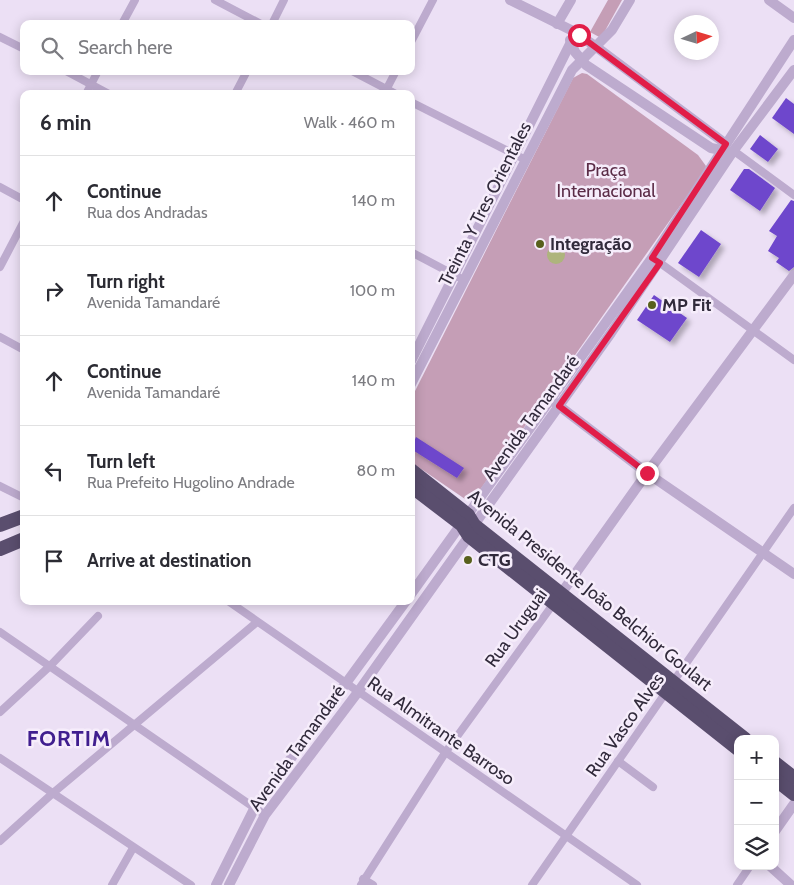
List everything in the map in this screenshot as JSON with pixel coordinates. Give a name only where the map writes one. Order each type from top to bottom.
[{"type":"highway","name":"Avenida Presidente João Belchior Goulart","points":[[415,474],[468,525]]},
{"type":"highway","name":"Avenida Presidente João Belchior Goulart","points":[[415,489],[468,525],[670,688],[734,745]]},
{"type":"highway","points":[[0,525],[20,518]]},
{"type":"highway","points":[[0,549],[20,541]]},
{"type":"highway","name":"Avenida Presidente João Belchior Goulart","points":[[670,688],[739,735]]},
{"type":"highway","points":[[779,766],[794,778]]},
{"type":"highway","points":[[776,780],[794,794]]},
{"type":"street","points":[[124,20],[135,0]]},
{"type":"street","points":[[216,0],[254,20]]},
{"type":"street","points":[[274,20],[284,0]]},
{"type":"street","points":[[415,34],[433,0]]},
{"type":"street","points":[[510,0],[557,24],[727,149],[794,195]]},
{"type":"street","points":[[557,24],[571,0]]},
{"type":"street","name":"Treinta Y Tres Orientales","points":[[415,354],[526,160],[567,79],[581,60],[612,30],[630,0]]},
{"type":"street","points":[[769,0],[794,18]]},
{"type":"street","points":[[0,37],[20,48]]},
{"type":"street","points":[[576,38],[581,60],[699,140],[727,149]]},
{"type":"street","name":"Treinta Y Tres Orientales","points":[[415,375],[516,155],[576,38]]},
{"type":"street","name":"Avenida Tamandaré","points":[[229,885],[265,815],[358,692],[468,525],[656,260],[794,40]]},
{"type":"street","name":"Avenida Tamandaré","points":[[727,149],[794,70]]},
{"type":"street","points":[[74,75],[102,90]]},
{"type":"street","points":[[88,90],[96,75]]},
{"type":"street","points":[[236,90],[245,75]]},
{"type":"street","points":[[359,75],[383,90]]},
{"type":"street","points":[[386,90],[394,75]]},
{"type":"street","points":[[415,104],[526,160]]},
{"type":"street","points":[[0,187],[20,198]]},
{"type":"street","points":[[0,267],[20,229]]},
{"type":"street","points":[[415,254],[460,277]]},
{"type":"street","points":[[656,260],[794,360]]},
{"type":"street","name":"Rua Uruguai","points":[[362,882],[445,753],[647,473],[794,276]]},
{"type":"street","points":[[0,337],[20,348]]},
{"type":"street","points":[[556,403],[647,473],[794,574]]},
{"type":"street","points":[[0,486],[20,496]]},
{"type":"street","name":"Rua Vasco Alves","points":[[532,885],[794,508]]},
{"type":"street","name":"Avenida Tamandaré","points":[[415,589],[468,525]]},
{"type":"street","name":"Rua Almitrante Barroso","points":[[234,605],[637,885]]},
{"type":"street","name":"Avenida Tamandaré","points":[[216,885],[254,809],[403,605]]},
{"type":"street","points":[[0,712],[50,666],[98,616]]},
{"type":"street","points":[[0,841],[53,793],[257,622]]},
{"type":"street","points":[[0,632],[265,815]]},
{"type":"street","points":[[0,758],[191,885]]},
{"type":"street","points":[[618,761],[654,787]]},
{"type":"street","points":[[779,825],[794,804]]},
{"type":"street","points":[[112,885],[133,848]]},
{"type":"street","points":[[737,885],[747,870]]},
{"type":"street","points":[[774,870],[791,885]]},
{"type":"street","points":[[362,882],[373,885]]},
{"type":"green space","points":[[608,0],[622,0],[601,38],[590,32]]},
{"type":"green space","name":"Praça Internacional","points":[[582,73],[587,74],[698,155],[706,166],[704,172],[475,497],[470,500],[465,499],[415,465],[415,391],[573,78]]},
{"type":"shaded area","points":[[556,246],[562,249],[565,255],[562,261],[556,264],[550,261],[547,255],[550,249]]},
{"type":"building","points":[[786,98],[794,104],[794,134],[772,118]]},
{"type":"building","points":[[760,135],[778,149],[768,162],[750,149]]},
{"type":"building","points":[[744,169],[749,169],[775,188],[760,211],[730,190]]},
{"type":"building","points":[[791,200],[794,201],[794,267],[789,271],[776,262],[779,258],[768,251],[777,236],[769,231]]},
{"type":"building","points":[[701,230],[721,244],[699,277],[678,263]]},
{"type":"building","points":[[654,295],[687,318],[670,342],[637,320]]},
{"type":"building","points":[[416,437],[464,468],[457,478],[415,452]]},
{"type":"place","name":"Integração","points":[[540,244]]},
{"type":"place","name":"MP Fit","points":[[652,305]]},
{"type":"place","name":"CTG","points":[[468,560]]},
{"type":"district","name":"FORTIM","points":[[69,738]]},
{"type":"route","points":[[579,35],[726,144],[652,258],[660,263],[559,406],[647,473]]}]
